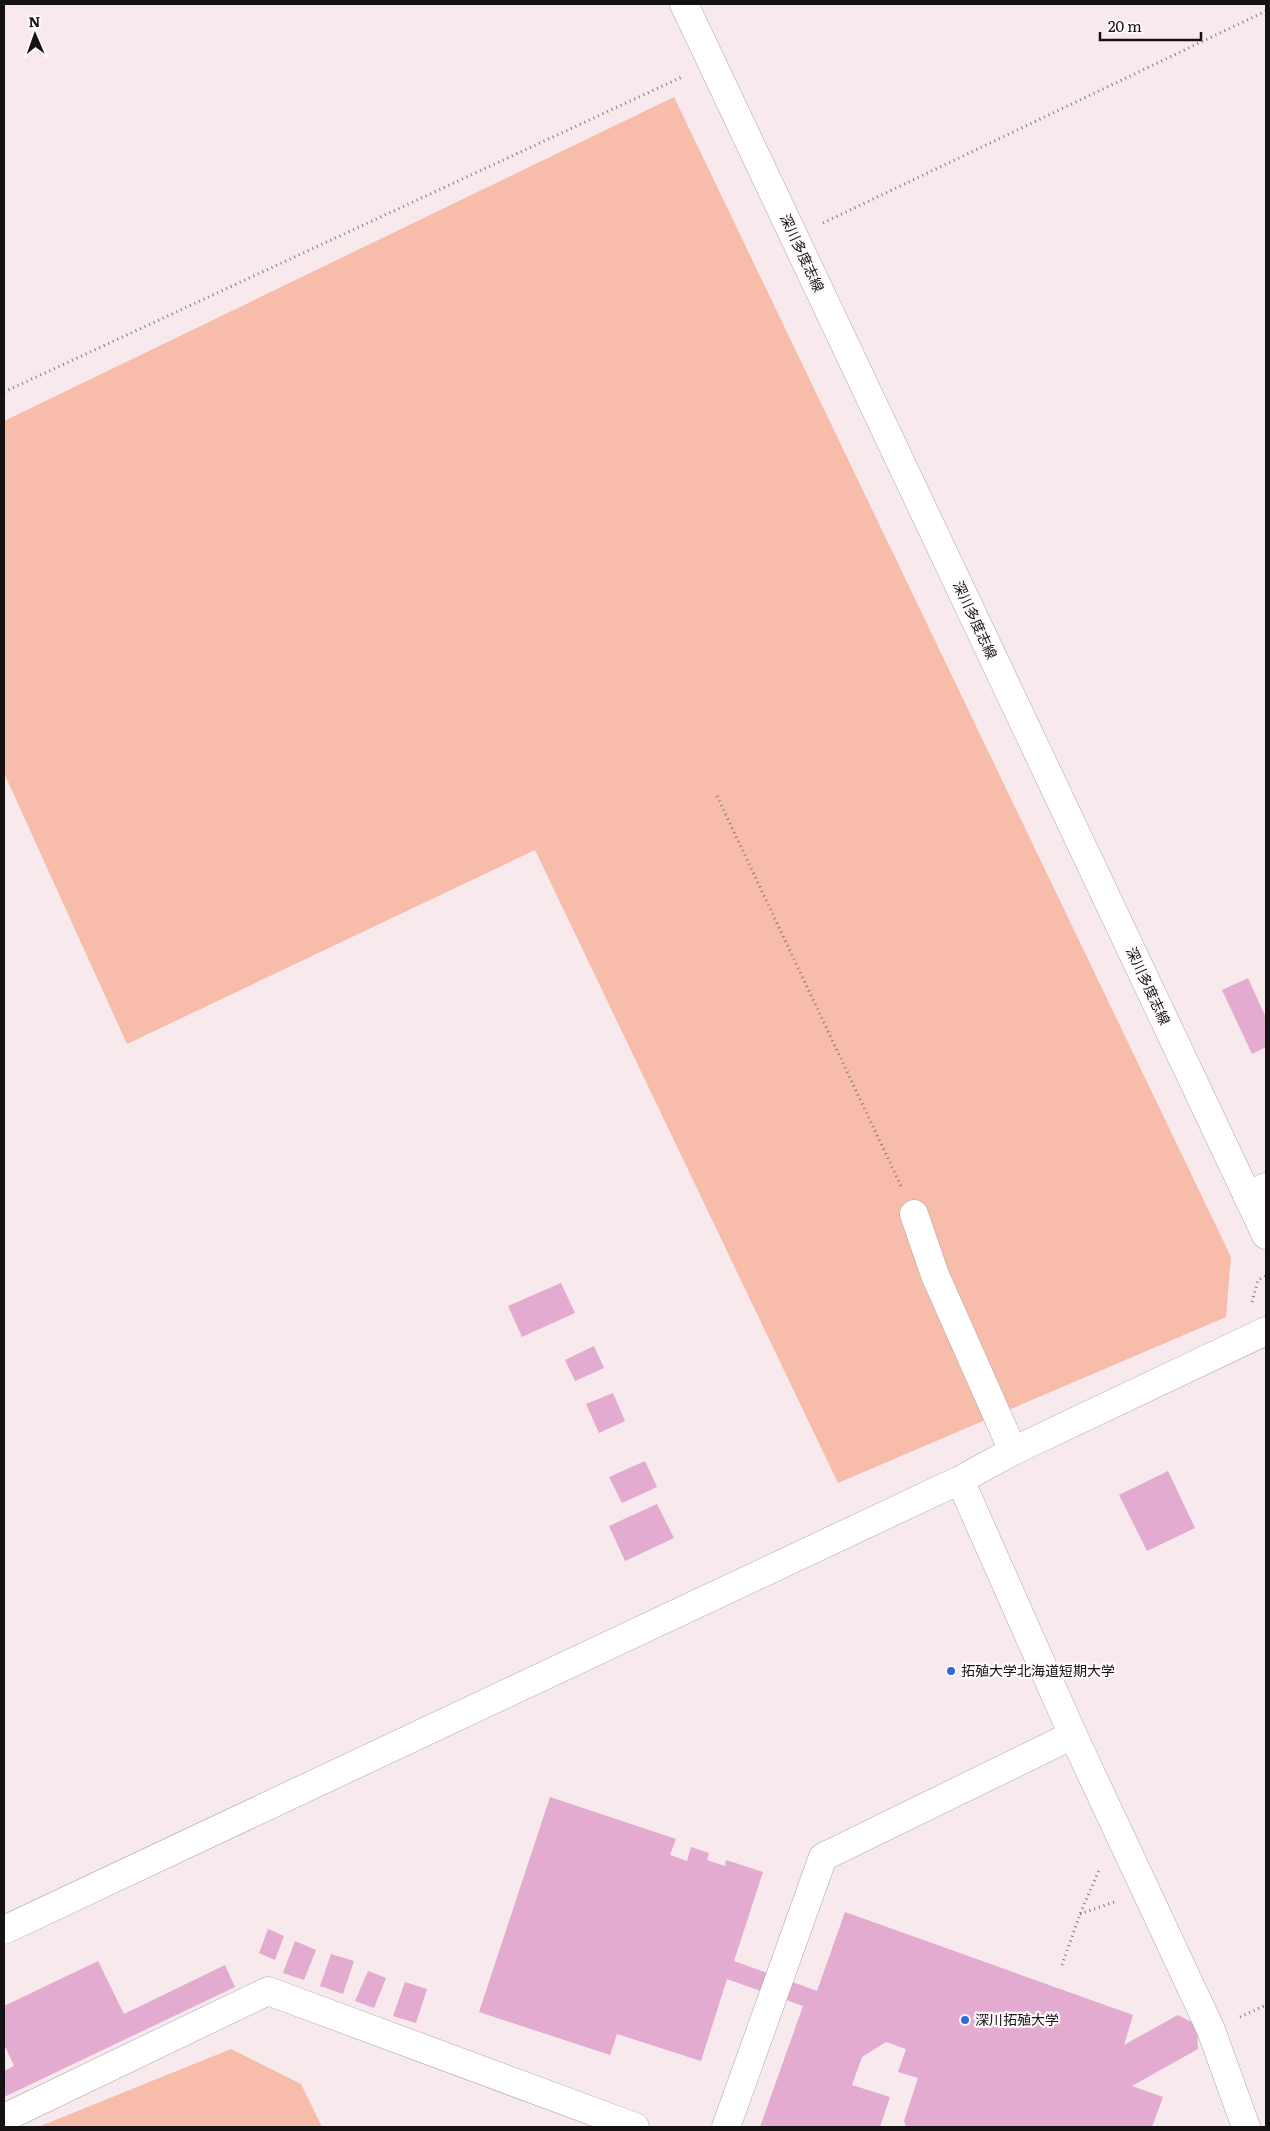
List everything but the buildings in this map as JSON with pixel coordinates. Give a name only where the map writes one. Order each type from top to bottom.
[{"type":"street","name":"深川多度志線","points":[[684,4],[1257,1191],[1266,1235]]},
{"type":"street","points":[[914,1214],[935,1275],[1013,1451]]},
{"type":"street","points":[[4,1930],[960,1480],[1013,1451],[1266,1331]]},
{"type":"street","points":[[960,1480],[1073,1735],[1211,2030],[1246,2127]]},
{"type":"street","points":[[726,2127],[823,1856],[1073,1735]]},
{"type":"street","points":[[4,2118],[268,1991],[635,2127]]},
{"type":"path","points":[[818,226],[1266,11]]},
{"type":"path","points":[[4,392],[712,63]]},
{"type":"path","points":[[717,796],[914,1214]]},
{"type":"path","points":[[1062,1965],[1100,1866]]},
{"type":"path","points":[[1080,1914],[1123,1899]]},
{"type":"shaded area","points":[[674,97],[1231,1257],[1226,1317],[838,1483],[535,850],[127,1044],[4,773],[4,421]]},
{"type":"shaded area","points":[[231,2049],[301,2084],[322,2127],[38,2127]]},
{"type":"place","name":"拓殖大学北海道短期大学","points":[[951,1671]]},
{"type":"place","name":"深川拓殖大学","points":[[965,2020]]}]
